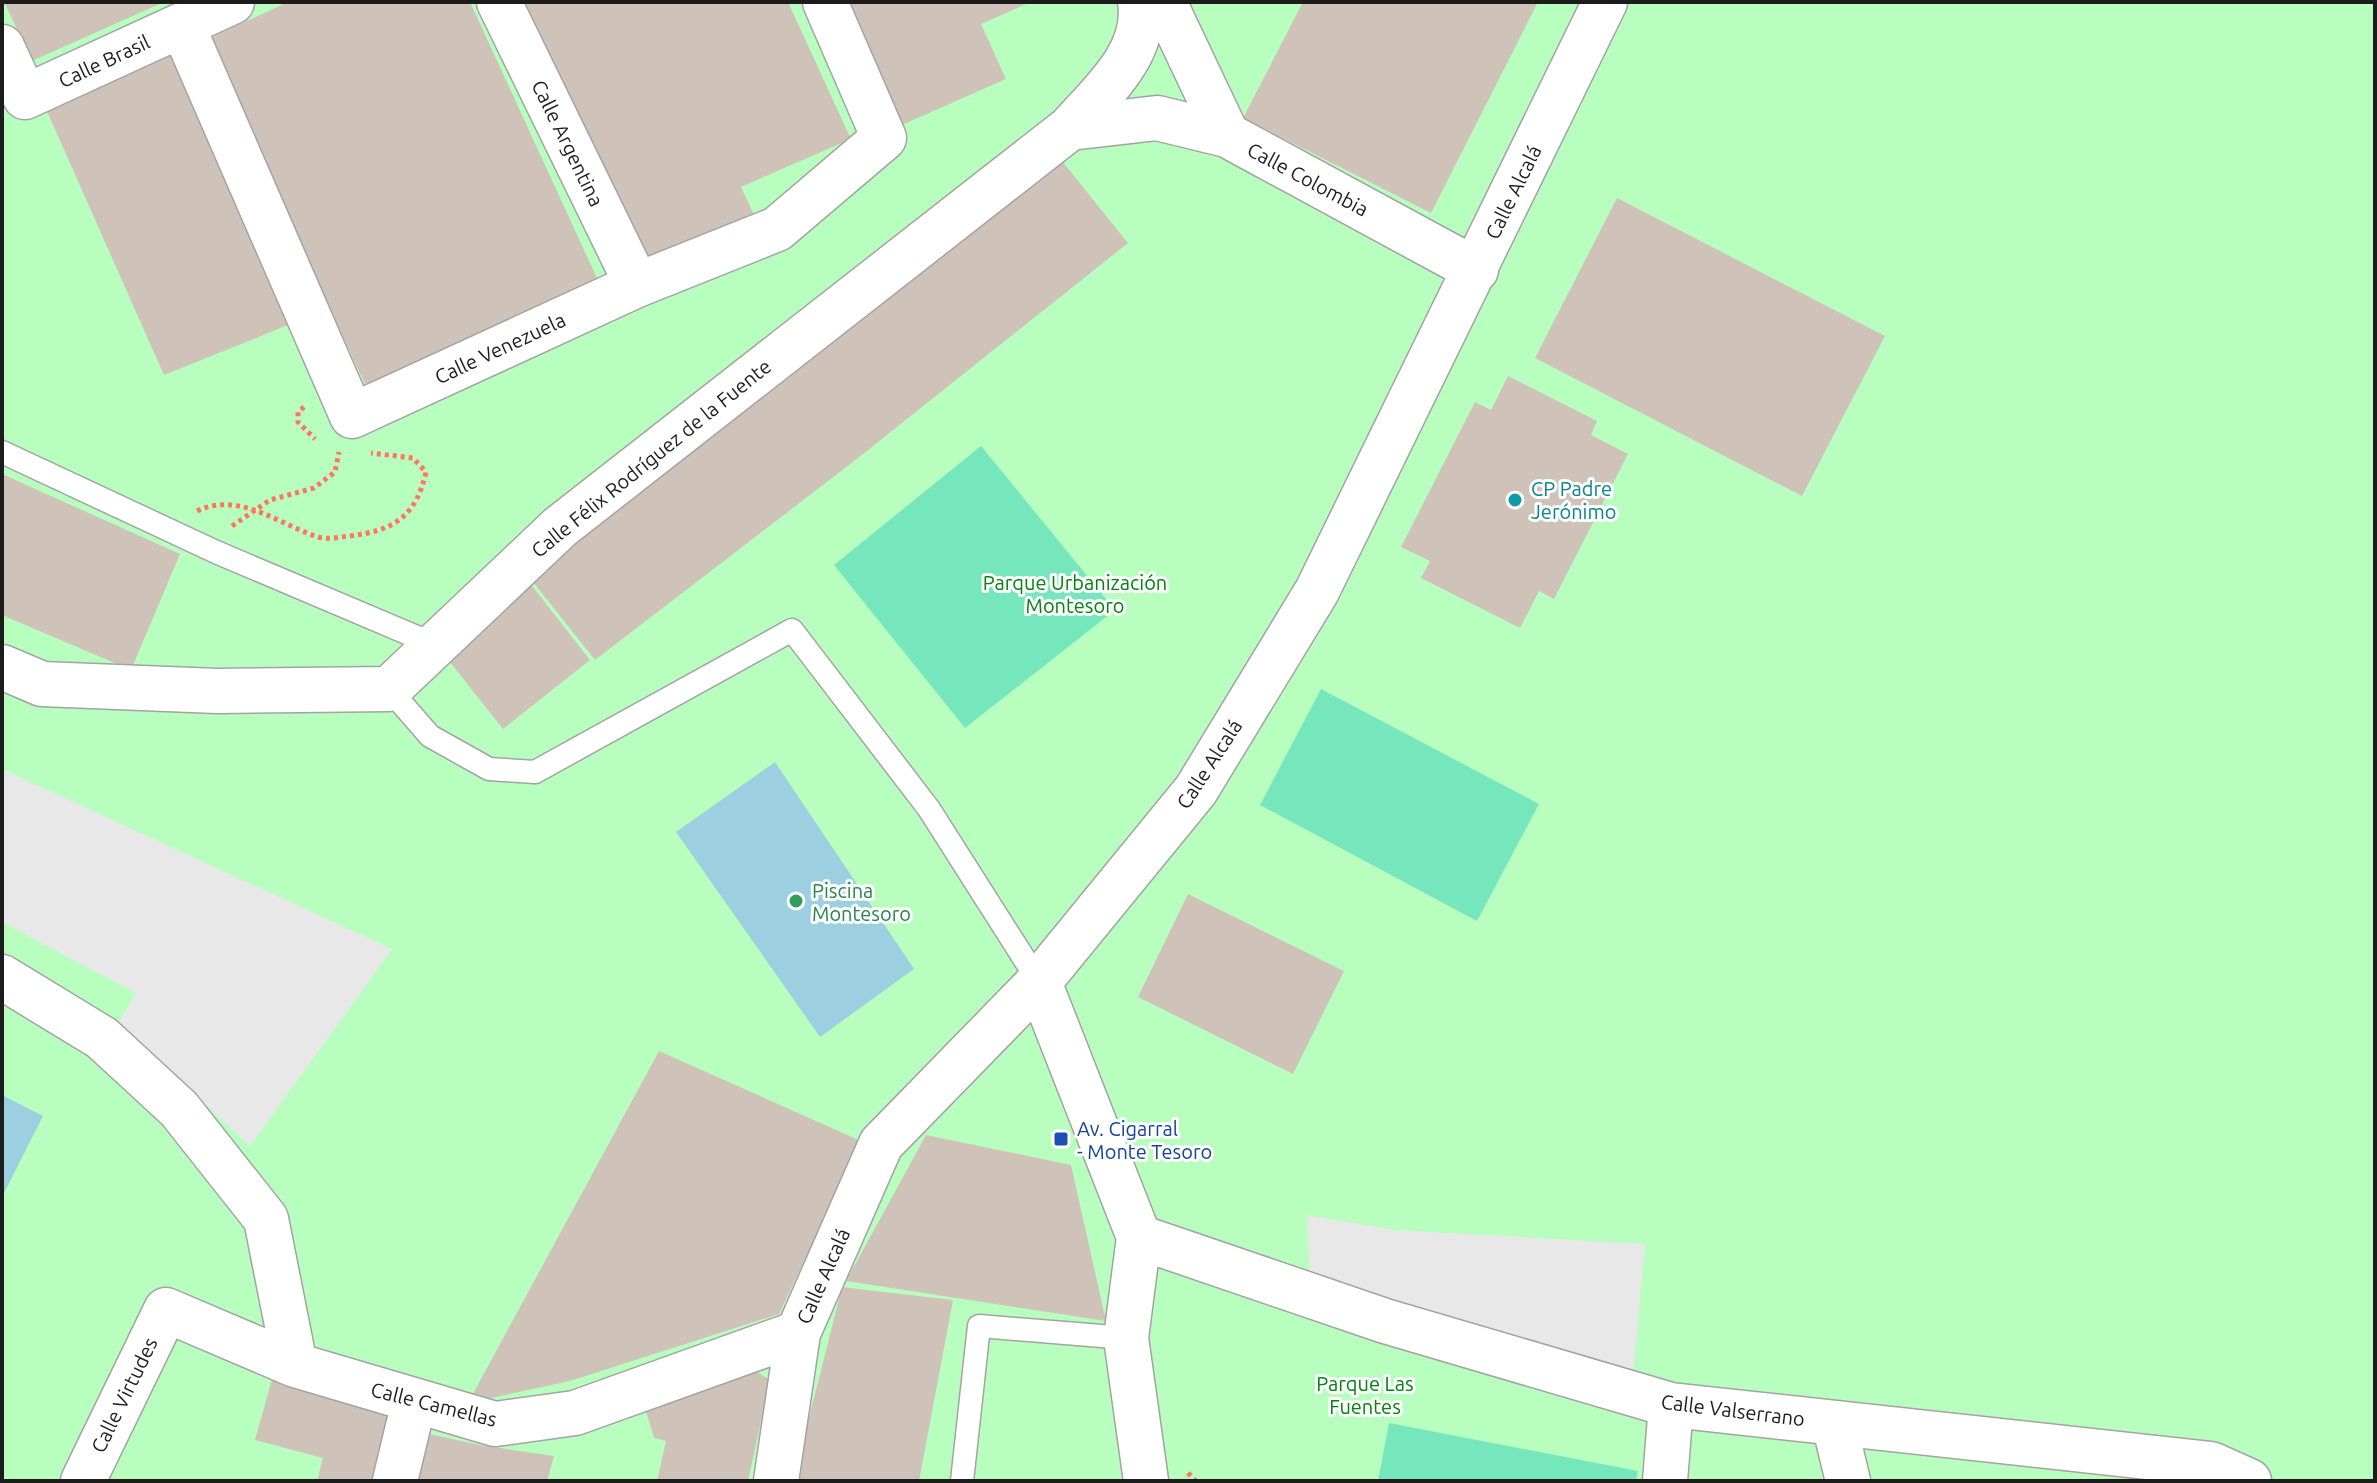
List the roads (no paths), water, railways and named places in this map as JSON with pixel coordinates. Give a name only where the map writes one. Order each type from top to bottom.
[{"type":"street","name":"Calle Brasil","points":[[2,47],[25,97],[232,2]]},
{"type":"street","name":"Calle Argentina","points":[[499,2],[637,285]]},
{"type":"street","name":"Calle Venezuela","points":[[182,25],[352,441],[637,285],[777,229],[884,138],[825,2]]},
{"type":"street","name":"Calle Félix Rodríguez de la Fuente","points":[[389,689],[433,644],[560,527],[1070,128],[1129,60],[1142,14],[1140,2]]},
{"type":"street","name":"Calle Colombia","points":[[1164,2],[1227,135],[1476,270]]},
{"type":"street","name":"Calle Alcalá","points":[[776,1481],[798,1333],[881,1144],[1039,982],[1196,790],[1317,591],[1605,2]]},
{"type":"street","points":[[1070,128],[1157,118],[1227,135]]},
{"type":"street","points":[[2,667],[42,684],[217,691],[389,689]]},
{"type":"street","points":[[1039,982],[1139,1237],[1126,1338],[1146,1481]]},
{"type":"street","points":[[8,992],[102,1038],[179,1109],[266,1219],[295,1365]]},
{"type":"street","name":"Calle Valserrano","points":[[1139,1237],[1385,1321],[1671,1405],[2211,1464],[2249,1481]]},
{"type":"street","name":"Calle Camellas","points":[[166,1310],[295,1365],[495,1424],[575,1413],[798,1333]]},
{"type":"street","name":"Calle Virtudes","points":[[83,1481],[166,1310]]},
{"type":"street","points":[[395,1481],[414,1402]]},
{"type":"street","points":[[1665,1481],[1671,1405]]},
{"type":"street","points":[[1834,1423],[1848,1481]]},
{"type":"lane","points":[[2,452],[216,552],[433,644]]},
{"type":"lane","points":[[389,689],[430,736],[489,769],[535,772],[792,630],[929,809],[1039,982]]},
{"type":"lane","points":[[962,1481],[979,1326],[1126,1338]]},
{"type":"water","name":"Piscina Montesoro","points":[[775,762],[914,969],[820,1037],[676,832]]},
{"type":"water","points":[[2,1095],[43,1116],[2,1197]]},
{"type":"place","name":"CP Padre Jerónimo","points":[[1515,500]]},
{"type":"place","name":"Piscina Montesoro","points":[[796,901]]},
{"type":"place","name":"Av. Cigarral - Monte Tesoro","points":[[1061,1139]]},
{"type":"park label","name":"Parque Urbanización Montesoro","points":[[1075,594]]},
{"type":"park label","name":"Parque Las Fuentes","points":[[1365,1394]]}]
